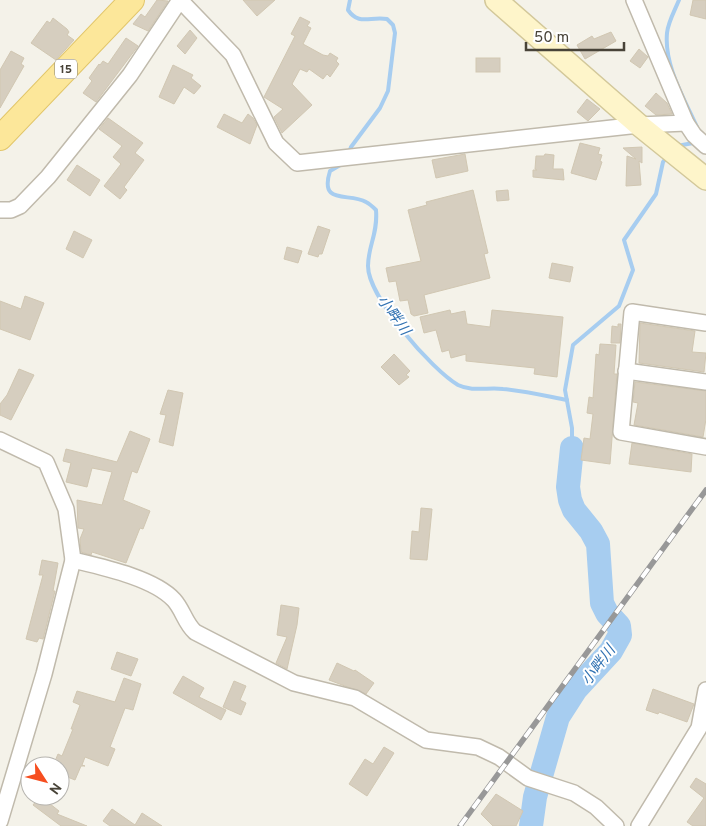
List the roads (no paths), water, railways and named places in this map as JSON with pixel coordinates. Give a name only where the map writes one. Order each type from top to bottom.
[{"type":"main road","name":"15","points":[[0,138],[132,0]]},
{"type":"street","points":[[0,210],[11,210],[20,206],[48,176],[130,75],[180,0],[233,55],[276,144],[288,157],[297,163],[639,125],[696,136]]},
{"type":"street","points":[[496,0],[639,125],[706,179]]},
{"type":"street","points":[[634,0],[696,136]]},
{"type":"street","points":[[706,323],[632,312],[621,432],[706,447]]},
{"type":"street","points":[[626,371],[706,382]]},
{"type":"street","points":[[0,440],[46,462],[66,509],[73,560],[44,674],[0,821]]},
{"type":"street","points":[[73,560],[122,572],[159,589],[174,599],[187,624],[195,632],[281,677],[314,690],[355,698],[426,740],[478,747],[500,757],[531,779],[574,793],[596,807],[616,826]]},
{"type":"street","points":[[639,826],[699,728],[706,690]]},
{"type":"waterway","name":"小畔川","points":[[349,153],[351,147],[380,108],[388,91],[395,33],[393,25],[387,19],[356,18],[348,10],[350,0]]},
{"type":"waterway","points":[[679,0],[670,20],[667,45],[676,82],[697,127]]},
{"type":"waterway","points":[[677,146],[693,143],[695,140]]},
{"type":"waterway","points":[[572,448],[572,428],[565,390],[573,345],[619,306],[633,270],[624,240],[656,194],[663,162],[667,157]]},
{"type":"waterway","name":"小畔川","points":[[342,164],[330,171],[329,189],[332,194],[359,199],[376,210],[376,226],[368,259],[371,279],[378,296],[403,332],[418,349],[447,377],[463,387],[511,390],[567,400]]},
{"type":"waterway","name":"小畔川","points":[[531,826],[535,797],[558,717],[576,689],[611,651],[620,635],[619,626],[607,613],[602,603],[598,544],[591,531],[574,510],[570,500],[568,487],[572,448]]},
{"type":"railway","points":[[460,826],[706,490]]}]
